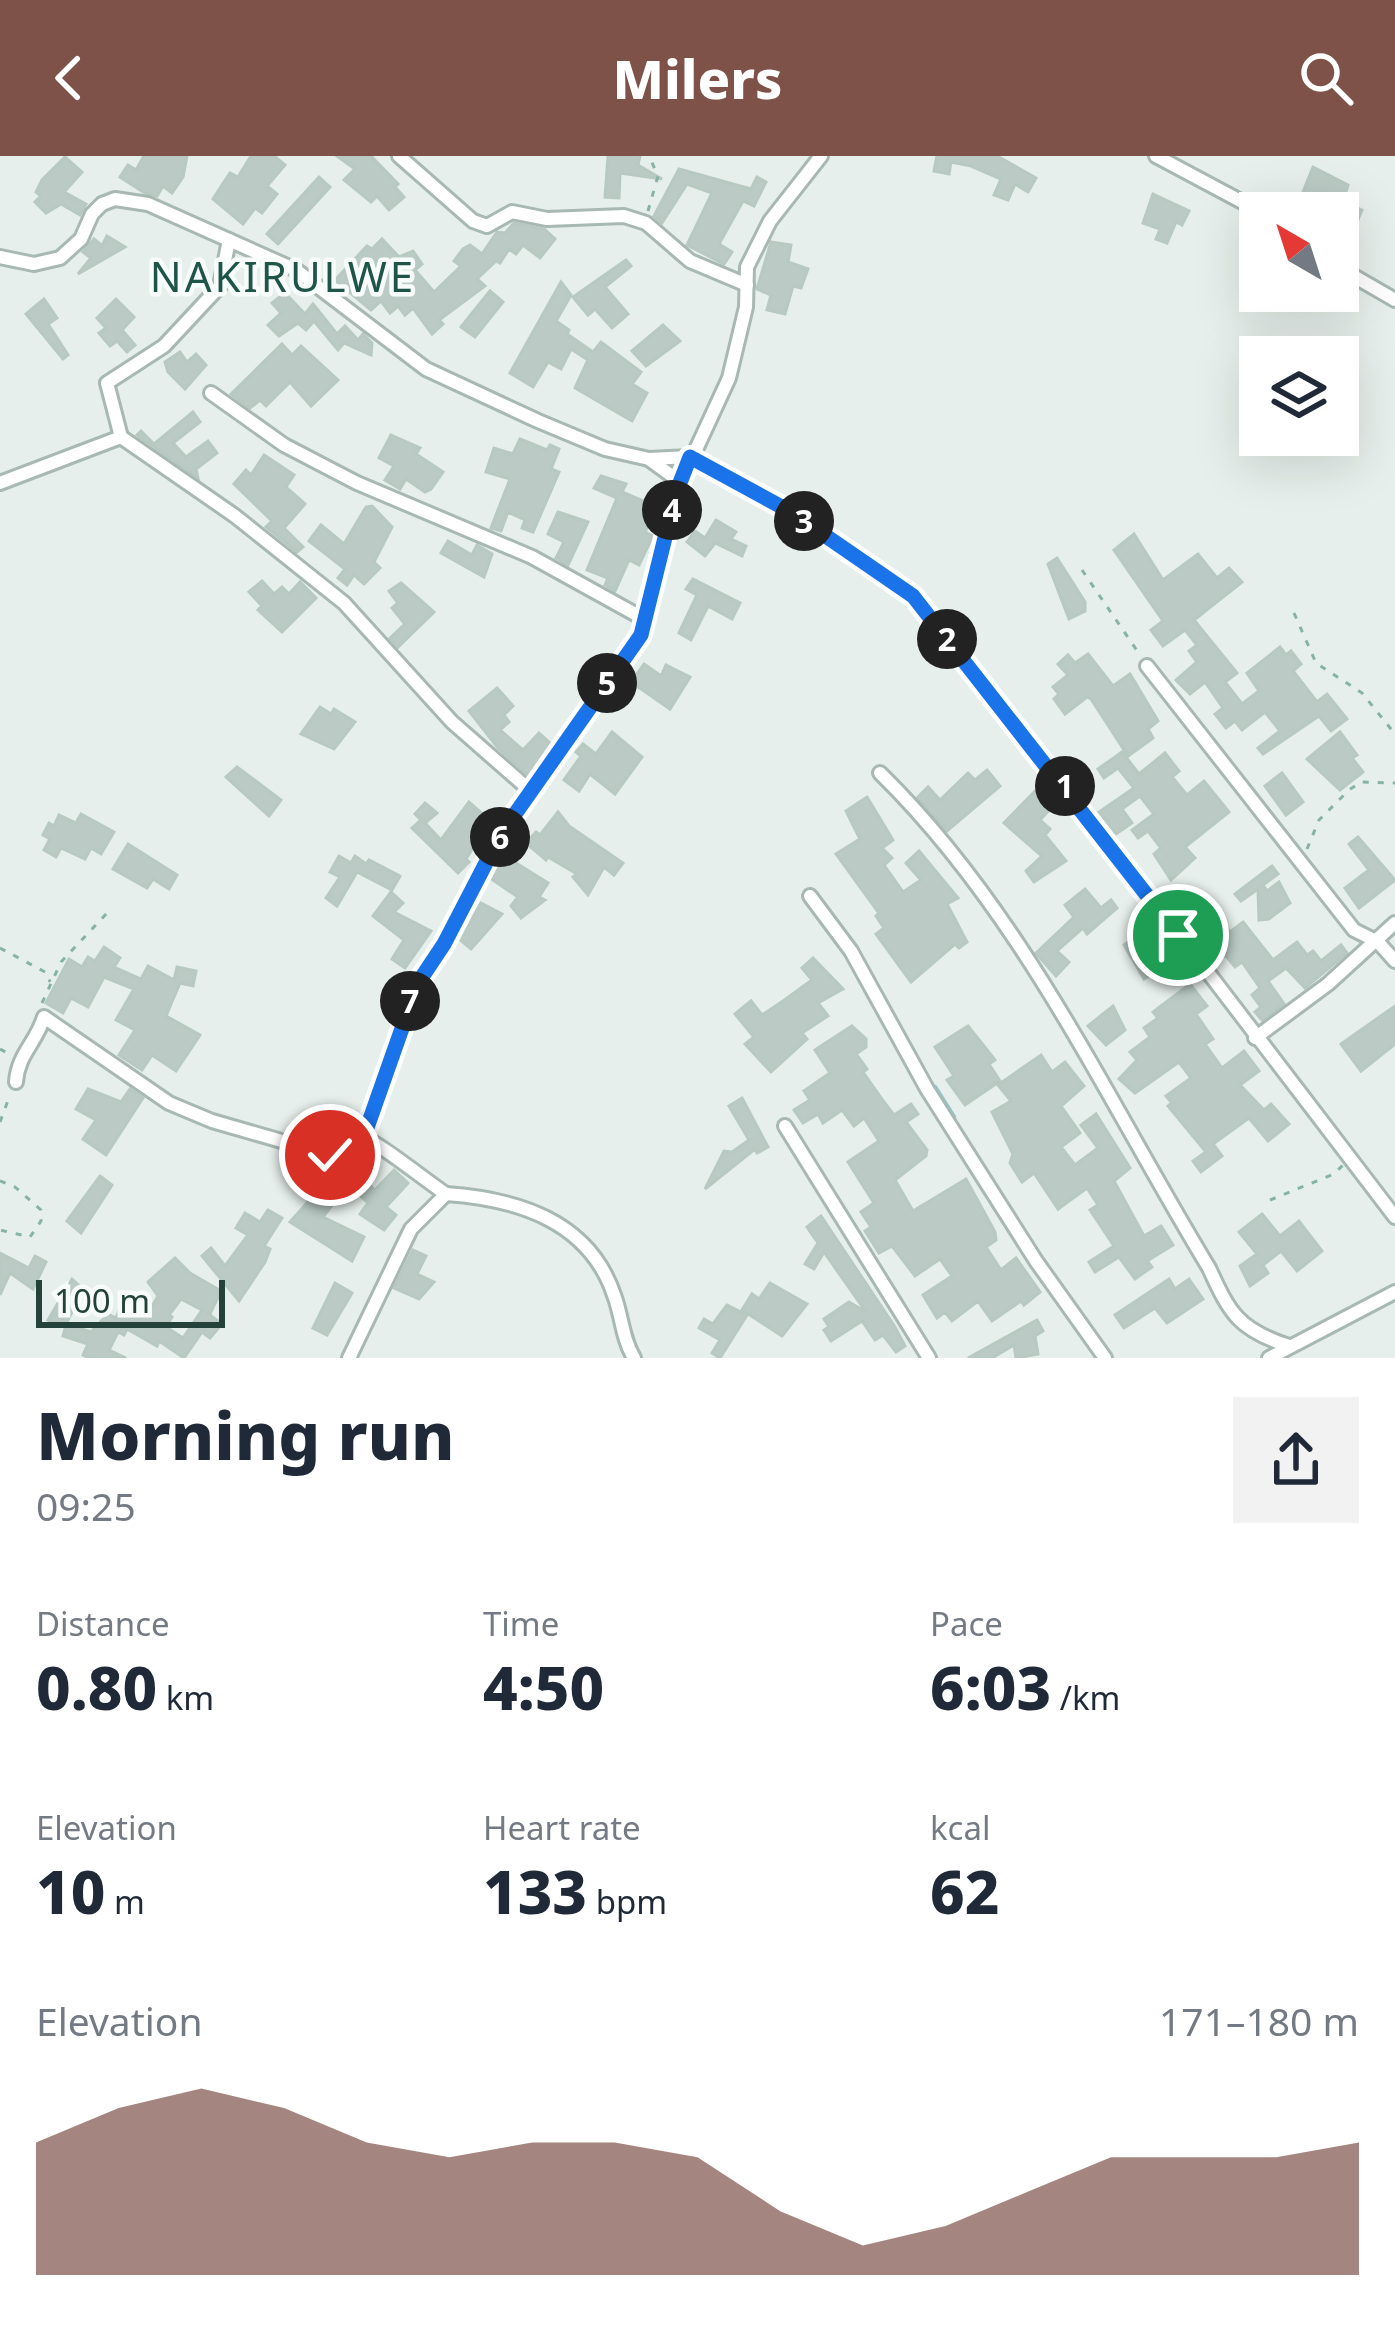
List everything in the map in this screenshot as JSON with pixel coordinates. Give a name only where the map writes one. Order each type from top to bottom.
[{"type":"street","points":[[399,156],[472,220],[487,226],[512,212],[548,219],[624,216],[644,223],[691,261],[747,285]]},
{"type":"street","points":[[363,1139],[418,983],[444,944],[501,834],[632,652],[646,620],[676,493],[729,378],[756,244],[821,156]]},
{"type":"street","points":[[1156,156],[1239,200]]},
{"type":"street","points":[[0,257],[34,263],[60,258],[81,239],[92,214],[115,199],[148,203],[296,270],[426,369],[577,440],[649,459],[690,457],[791,512],[913,596],[1081,806],[1395,1216]]},
{"type":"street","points":[[229,240],[220,286],[164,346],[106,383],[121,437],[254,530],[344,603],[452,722],[533,793]]},
{"type":"street","points":[[1359,279],[1395,300]]},
{"type":"street","points":[[211,392],[303,455],[532,557],[646,620]]},
{"type":"street","points":[[0,483],[121,437]]},
{"type":"street","points":[[649,459],[672,476],[676,493]]},
{"type":"street","points":[[1148,666],[1354,930],[1378,942],[1395,961]]},
{"type":"street","points":[[880,773],[910,802],[1028,958],[1231,1313],[1257,1336],[1294,1344],[1311,1358]]},
{"type":"street","points":[[810,896],[851,951],[927,1089],[1036,1262],[1105,1358]]},
{"type":"street","points":[[1256,1038],[1378,942],[1395,923]]},
{"type":"street","points":[[16,1082],[18,1059],[39,1034],[44,1017],[169,1103],[212,1121],[330,1155],[363,1139],[374,1141],[410,1172],[446,1194],[509,1202],[583,1239],[615,1296],[625,1344],[634,1358]]},
{"type":"street","points":[[785,1126],[928,1358]]},
{"type":"street","points":[[349,1358],[411,1229],[446,1194]]},
{"type":"street","points":[[1269,1358],[1395,1292]]},
{"type":"path","points":[[644,223],[658,176],[649,156]]},
{"type":"path","points":[[1082,570],[1148,666]]},
{"type":"path","points":[[1294,613],[1316,663],[1362,693],[1395,734]]},
{"type":"path","points":[[1387,724],[1395,719]]},
{"type":"path","points":[[1300,858],[1319,820],[1349,790],[1361,782],[1395,783]]},
{"type":"path","points":[[47,973],[108,912]]},
{"type":"path","points":[[0,948],[47,973],[50,984]]},
{"type":"path","points":[[44,1017],[42,1000],[61,962]]},
{"type":"path","points":[[0,1049],[18,1059]]},
{"type":"path","points":[[0,1122],[16,1082]]},
{"type":"path","points":[[1270,1200],[1334,1174],[1351,1158]]},
{"type":"path","points":[[0,1181],[15,1187],[41,1210],[41,1221],[30,1237],[0,1230]]},
{"type":"building","points":[[144,156],[187,156],[183,177],[172,193],[163,186],[157,196],[145,193],[120,177],[128,165],[136,170]]},
{"type":"building","points":[[251,156],[274,156],[285,165],[267,186],[277,194],[262,213],[255,208],[243,224],[213,199],[230,173],[238,177]]},
{"type":"building","points":[[337,156],[371,156],[404,197],[389,210],[377,196],[371,202],[344,180],[355,169]]},
{"type":"building","points":[[608,156],[640,156],[638,165],[662,179],[620,173],[619,198],[605,197]]},
{"type":"building","points":[[937,156],[997,156],[1036,178],[1028,192],[1015,184],[1008,200],[994,195],[1001,179],[971,166],[951,162],[949,174],[934,171]]},
{"type":"building","points":[[65,157],[82,172],[64,192],[86,204],[80,215],[61,204],[46,213],[35,202],[41,196],[36,192],[42,180]]},
{"type":"building","points":[[1313,167],[1348,185],[1346,192],[1303,192]]},
{"type":"building","points":[[679,169],[751,189],[757,177],[766,182],[754,206],[743,201],[719,244],[732,252],[724,264],[687,245],[712,193],[687,184],[662,223],[654,216]]},
{"type":"building","points":[[319,177],[330,187],[278,244],[267,234]]},
{"type":"building","points":[[1153,194],[1189,211],[1182,225],[1176,222],[1167,243],[1156,239],[1160,229],[1143,223]]},
{"type":"building","points":[[514,223],[544,229],[555,239],[540,258],[523,245],[516,254],[509,249],[500,263],[496,261],[477,279],[485,286],[439,320],[443,324],[432,334],[413,308],[405,315],[398,306],[390,313],[381,301],[371,310],[335,280],[367,246],[372,249],[382,239],[399,257],[413,251],[422,264],[415,270],[434,292],[461,266],[454,261],[463,249],[470,245],[482,254],[497,232],[505,233]]},
{"type":"building","points":[[107,236],[125,247],[78,274],[91,258],[83,252],[94,239],[102,246]]},
{"type":"building","points":[[771,242],[791,245],[788,262],[808,269],[801,288],[793,286],[785,314],[767,310],[771,295],[757,289]]},
{"type":"building","points":[[626,260],[631,266],[605,287],[628,314],[612,328],[595,309],[588,315],[573,297]]},
{"type":"building","points":[[561,282],[571,295],[556,321],[569,330],[567,334],[593,352],[601,342],[641,372],[632,384],[647,393],[632,421],[575,388],[588,360],[571,349],[561,369],[548,362],[533,387],[510,373]]},
{"type":"building","points":[[490,291],[503,302],[475,337],[461,327]]},
{"type":"building","points":[[285,293],[305,314],[313,304],[337,334],[345,326],[358,340],[363,334],[372,343],[371,355],[344,343],[338,350],[314,321],[306,330],[298,323],[279,336],[268,325],[281,313],[272,303]]},
{"type":"building","points":[[44,299],[57,318],[48,324],[68,355],[63,359],[26,314]]},
{"type":"building","points":[[116,299],[134,317],[122,330],[135,345],[127,352],[117,341],[110,346],[99,333],[106,328],[97,318]]},
{"type":"building","points":[[663,325],[680,341],[646,366],[632,351]]},
{"type":"building","points":[[282,344],[292,355],[301,346],[338,380],[311,406],[290,382],[266,406],[260,400],[250,408],[231,394]]},
{"type":"building","points":[[180,352],[187,362],[196,354],[206,365],[185,389],[165,362]]},
{"type":"building","points":[[193,412],[200,422],[173,443],[186,457],[208,441],[217,453],[196,469],[198,478],[137,435],[141,431],[154,444]]},
{"type":"building","points":[[391,435],[420,448],[416,454],[443,472],[431,489],[425,492],[406,479],[400,489],[385,480],[394,466],[379,458]]},
{"type":"building","points":[[520,439],[547,450],[550,445],[559,449],[551,469],[559,472],[533,532],[522,528],[525,520],[508,512],[501,531],[491,528],[510,479],[486,472],[494,448],[513,454]]},
{"type":"building","points":[[264,455],[294,475],[286,487],[305,504],[284,528],[303,547],[297,552],[266,527],[272,521],[234,484],[246,470],[251,475]]},
{"type":"building","points":[[601,476],[626,484],[622,492],[653,505],[655,511],[645,532],[653,536],[639,565],[629,560],[615,591],[605,585],[608,578],[587,570],[617,498],[594,488]]},
{"type":"building","points":[[372,506],[392,527],[374,562],[380,568],[364,584],[354,575],[347,585],[338,578],[345,569],[309,541],[321,525],[344,544],[366,507]]},
{"type":"building","points":[[558,512],[588,522],[568,565],[556,558],[564,542],[548,534]]},
{"type":"building","points":[[716,520],[736,532],[731,539],[746,546],[742,556],[715,543],[705,556],[687,542],[695,531],[705,538]]},
{"type":"building","points":[[1134,534],[1163,580],[1198,554],[1217,578],[1229,568],[1242,582],[1194,620],[1237,673],[1225,682],[1242,704],[1259,691],[1247,673],[1280,647],[1286,655],[1291,651],[1301,664],[1293,671],[1317,702],[1327,694],[1347,719],[1331,731],[1319,716],[1263,754],[1258,748],[1280,731],[1265,712],[1242,730],[1235,721],[1226,728],[1215,714],[1223,708],[1205,682],[1190,694],[1176,680],[1197,662],[1189,651],[1197,645],[1185,630],[1163,646],[1151,630],[1163,621],[1114,550]]},
{"type":"building","points":[[448,541],[472,555],[477,545],[492,554],[484,577],[441,553]]},
{"type":"building","points":[[1057,558],[1085,602],[1085,611],[1069,619],[1048,564]]},
{"type":"building","points":[[693,579],[740,603],[732,619],[708,606],[691,640],[679,633],[697,595],[686,589]]},
{"type":"building","points":[[262,581],[274,594],[282,587],[289,594],[300,582],[316,598],[282,632],[258,610],[262,606],[249,592]]},
{"type":"building","points":[[401,583],[434,612],[398,647],[390,638],[405,624],[392,608],[398,603],[389,591]]},
{"type":"building","points":[[1088,654],[1113,686],[1130,674],[1158,721],[1148,729],[1153,738],[1128,756],[1091,699],[1087,697],[1065,714],[1054,699],[1059,694],[1053,687],[1068,675],[1058,664],[1068,655],[1075,663]]},
{"type":"building","points":[[644,664],[661,676],[666,665],[690,677],[670,709],[631,682]]},
{"type":"building","points":[[497,688],[513,706],[504,715],[509,722],[500,730],[523,750],[539,733],[551,744],[529,776],[498,748],[469,711]]},
{"type":"building","points":[[320,707],[331,714],[334,709],[355,722],[334,749],[301,734]]},
{"type":"building","points":[[612,732],[642,757],[615,794],[590,774],[579,791],[564,780],[581,756],[576,752],[583,744],[596,754]]},
{"type":"building","points":[[1340,732],[1363,772],[1340,790],[1307,759]]},
{"type":"building","points":[[1122,752],[1139,774],[1165,753],[1179,771],[1172,777],[1187,795],[1204,781],[1229,812],[1185,847],[1195,858],[1171,880],[1154,854],[1161,848],[1148,831],[1138,838],[1132,830],[1154,814],[1140,796],[1122,809],[1132,823],[1116,834],[1099,812],[1134,788],[1118,768],[1104,778],[1098,769]]},
{"type":"building","points":[[237,767],[281,800],[269,816],[226,777]]},
{"type":"building","points":[[987,770],[1000,786],[947,831],[917,798],[928,787],[940,800],[968,773],[975,780]]},
{"type":"building","points":[[1282,773],[1303,802],[1286,815],[1265,786]]},
{"type":"building","points":[[1035,791],[1052,807],[1040,820],[1050,829],[1045,835],[1066,861],[1034,882],[1026,871],[1042,856],[1004,823]]},
{"type":"building","points":[[867,797],[893,840],[882,848],[892,858],[884,865],[903,892],[921,880],[906,863],[919,851],[958,898],[947,904],[967,942],[959,948],[955,944],[911,982],[876,934],[884,928],[876,916],[879,913],[836,854],[860,839],[846,811]]},
{"type":"building","points":[[469,802],[495,825],[476,843],[466,859],[469,862],[458,873],[412,828],[421,820],[415,814],[425,803],[437,813],[425,823],[441,840]]},
{"type":"building","points":[[558,812],[569,826],[623,863],[614,875],[604,867],[588,895],[573,877],[577,874],[546,860],[526,843],[536,832],[540,835]]},
{"type":"building","points":[[81,814],[114,832],[101,854],[91,848],[85,859],[61,848],[56,857],[44,850],[50,839],[43,835],[49,823],[54,826],[59,815],[76,823]]},
{"type":"building","points":[[1358,837],[1395,880],[1359,908],[1345,888],[1369,870],[1349,844]]},
{"type":"building","points":[[128,844],[177,875],[169,889],[153,879],[147,888],[113,869]]},
{"type":"building","points":[[503,855],[548,883],[539,897],[545,900],[521,918],[511,906],[518,897],[490,878]]},
{"type":"building","points":[[339,856],[351,863],[355,856],[366,864],[369,860],[400,876],[392,890],[357,872],[337,906],[326,898],[340,877],[330,872]]},
{"type":"building","points":[[1272,866],[1278,874],[1263,885],[1267,891],[1279,882],[1290,903],[1269,919],[1259,920],[1258,889],[1241,901],[1235,894]]},
{"type":"building","points":[[1085,889],[1101,908],[1111,900],[1117,908],[1087,934],[1083,928],[1057,951],[1069,962],[1056,976],[1036,953],[1074,917],[1065,905]]},
{"type":"building","points":[[391,892],[403,903],[394,912],[431,931],[405,968],[392,959],[404,940],[373,916]]},
{"type":"building","points":[[481,903],[502,914],[471,949],[459,939]]},
{"type":"building","points":[[1243,922],[1273,960],[1297,942],[1307,955],[1313,951],[1321,961],[1341,945],[1347,953],[1305,988],[1286,968],[1268,981],[1284,1004],[1262,1020],[1255,1012],[1261,1007],[1252,995],[1260,988],[1242,962],[1235,967],[1226,956],[1213,956],[1201,941],[1224,923],[1230,932]]},
{"type":"building","points":[[1153,924],[1176,959],[1144,979],[1124,945]]},
{"type":"building","points":[[104,947],[120,958],[114,967],[141,979],[148,966],[174,980],[177,967],[196,971],[193,986],[180,983],[166,1016],[200,1035],[176,1071],[152,1055],[142,1070],[119,1055],[135,1030],[116,1020],[134,989],[104,977],[88,1007],[71,998],[63,1013],[46,1003],[69,959],[82,967],[88,957],[95,961]]},
{"type":"building","points":[[813,958],[843,989],[818,1003],[828,1016],[802,1033],[807,1039],[771,1072],[745,1044],[754,1037],[735,1014],[751,1001],[762,1015],[783,1001],[812,980],[802,968]]},
{"type":"building","points":[[1190,984],[1207,1006],[1196,1014],[1213,1039],[1205,1044],[1222,1068],[1244,1051],[1259,1071],[1240,1085],[1264,1110],[1271,1104],[1289,1124],[1268,1141],[1249,1118],[1213,1144],[1222,1156],[1201,1172],[1193,1161],[1206,1152],[1168,1106],[1172,1103],[1166,1096],[1191,1078],[1179,1062],[1135,1093],[1119,1079],[1137,1060],[1130,1052],[1150,1037],[1144,1028],[1158,1018],[1153,1012]]},
{"type":"building","points":[[1113,1006],[1125,1030],[1106,1045],[1088,1026]]},
{"type":"building","points":[[1395,1006],[1395,1044],[1361,1071],[1341,1044]]},
{"type":"building","points":[[852,1026],[866,1039],[866,1047],[856,1054],[884,1102],[894,1115],[911,1104],[918,1114],[906,1122],[927,1150],[926,1156],[895,1180],[913,1211],[966,1179],[995,1232],[996,1240],[986,1247],[1001,1270],[1016,1258],[1040,1292],[1024,1305],[1021,1301],[992,1321],[978,1301],[952,1321],[945,1312],[937,1318],[923,1295],[952,1276],[940,1259],[915,1276],[892,1246],[879,1253],[865,1231],[871,1227],[861,1212],[874,1203],[848,1162],[879,1141],[864,1118],[854,1126],[842,1110],[823,1123],[818,1114],[803,1123],[794,1110],[810,1100],[804,1091],[830,1073],[815,1050]]},
{"type":"building","points":[[968,1026],[995,1060],[989,1064],[1000,1081],[965,1105],[947,1080],[954,1076],[935,1047]]},
{"type":"building","points":[[1041,1055],[1052,1072],[1065,1062],[1084,1086],[1061,1106],[1080,1133],[1061,1147],[1075,1165],[1098,1148],[1081,1125],[1096,1114],[1130,1168],[1114,1181],[1144,1236],[1161,1226],[1173,1245],[1147,1261],[1152,1267],[1135,1279],[1119,1257],[1095,1272],[1089,1262],[1114,1246],[1090,1210],[1098,1205],[1087,1188],[1058,1209],[1034,1173],[1022,1182],[1010,1163],[1013,1154],[992,1112],[1011,1101],[998,1085]]},
{"type":"building","points":[[88,1089],[121,1102],[130,1089],[143,1098],[106,1155],[83,1139],[96,1120],[76,1109]]},
{"type":"building","points":[[742,1098],[768,1147],[757,1153],[755,1149],[705,1189],[724,1151],[732,1152],[749,1140],[729,1106]]},
{"type":"building","points":[[394,1170],[408,1183],[386,1207],[396,1215],[384,1230],[360,1214],[368,1203],[356,1192],[364,1181],[375,1190]]},
{"type":"building","points":[[100,1176],[112,1185],[81,1233],[67,1221]]},
{"type":"building","points":[[334,1185],[342,1192],[323,1217],[364,1237],[352,1261],[290,1222],[316,1193],[324,1198]]},
{"type":"building","points":[[268,1210],[282,1218],[264,1246],[270,1249],[265,1262],[239,1301],[202,1256],[211,1248],[225,1266],[248,1235],[236,1228],[245,1213],[260,1222]]},
{"type":"building","points":[[1262,1214],[1280,1236],[1299,1221],[1322,1251],[1297,1271],[1281,1251],[1263,1265],[1268,1273],[1250,1286],[1240,1266],[1257,1254],[1239,1232]]},
{"type":"building","points":[[821,1216],[895,1327],[905,1346],[896,1352],[883,1335],[875,1340],[862,1321],[831,1341],[824,1330],[829,1327],[824,1319],[849,1302],[866,1312],[824,1252],[814,1269],[805,1264],[818,1243],[807,1227]]},
{"type":"building","points":[[413,1250],[426,1256],[417,1274],[434,1282],[419,1299],[394,1288]]},
{"type":"building","points":[[0,1253],[29,1268],[35,1256],[46,1262],[33,1289],[10,1273],[0,1295]]},
{"type":"building","points":[[175,1258],[221,1291],[210,1314],[206,1312],[222,1324],[210,1338],[202,1332],[184,1358],[159,1341],[157,1346],[127,1329],[124,1335],[118,1332],[109,1350],[126,1358],[89,1358],[83,1355],[88,1344],[63,1336],[66,1325],[48,1320],[72,1279],[83,1289],[69,1304],[75,1306],[66,1324],[91,1332],[108,1314],[116,1318],[121,1305],[147,1315],[158,1296],[148,1282]],"holes":[[[181,1299],[202,1310],[183,1338],[166,1327]]]},
{"type":"building","points":[[1169,1279],[1175,1289],[1189,1279],[1203,1299],[1167,1323],[1155,1308],[1124,1328],[1115,1315]]},
{"type":"building","points":[[335,1283],[352,1293],[327,1335],[313,1328]]},
{"type":"building","points":[[770,1283],[807,1304],[782,1336],[742,1310],[752,1294],[759,1299]]},
{"type":"building","points":[[727,1305],[747,1315],[720,1358],[712,1353],[720,1340],[699,1328],[704,1319],[713,1324]]},
{"type":"building","points":[[1037,1320],[1043,1331],[1035,1336],[1038,1354],[1016,1358],[1014,1345],[992,1358],[968,1358]]},
{"type":"waterway","points":[[935,1087],[954,1117]]},
{"type":"district","name":"NAKIRULWE","points":[[283,275]]},
{"type":"route","points":[[330,1155],[363,1139],[418,983],[444,944],[501,834],[641,635],[676,493],[686,478],[690,457],[791,512],[913,596],[1178,935]]}]
